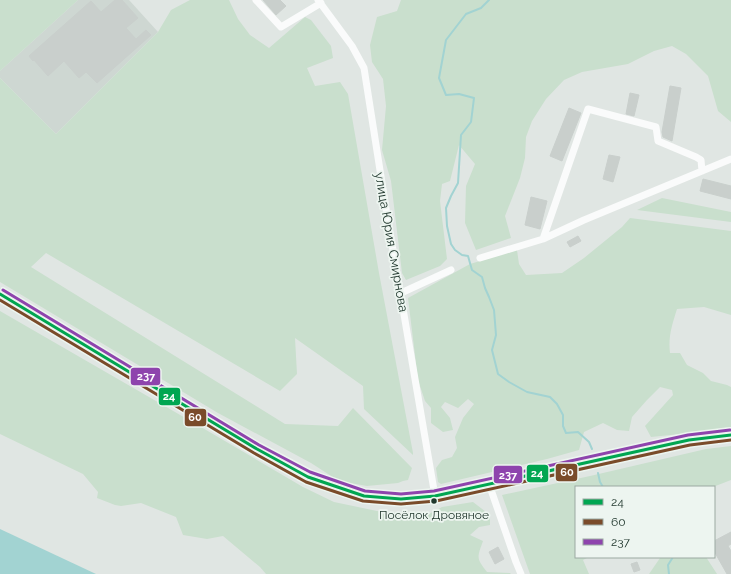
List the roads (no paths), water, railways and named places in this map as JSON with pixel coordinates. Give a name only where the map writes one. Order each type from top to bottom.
[{"type":"highway","points":[[0,294],[225,430],[308,477],[364,496],[401,499],[435,496],[689,440],[731,435]]},
{"type":"street","points":[[256,0],[281,27],[320,2]]},
{"type":"street","name":"улица Юрия Смирнова","points":[[320,2],[352,46],[364,68],[387,215],[435,496]]},
{"type":"street","points":[[543,239],[588,109],[656,127],[658,141],[701,160],[702,171]]},
{"type":"street","points":[[480,258],[543,239],[584,220],[731,159]]},
{"type":"street","points":[[401,293],[451,270]]},
{"type":"street","points":[[489,484],[521,574]]},
{"type":"water","points":[[0,529],[96,574],[0,574]]},
{"type":"waterway","points":[[489,0],[481,8],[466,14],[446,40],[439,78],[446,95],[459,94],[474,98],[471,122],[461,135],[458,183],[446,208],[447,226],[451,244],[455,250],[462,255],[468,256],[472,270],[482,277],[494,310],[496,335],[492,350],[498,374],[527,392],[550,397],[557,404],[563,415],[563,426],[566,433],[578,432],[589,442],[592,449]]},
{"type":"waterway","points":[[598,473],[602,486]]},
{"type":"waterway","points":[[669,574],[668,565],[672,558]]},
{"type":"place","name":"Посёлок Дровяное","points":[[434,501]]}]
